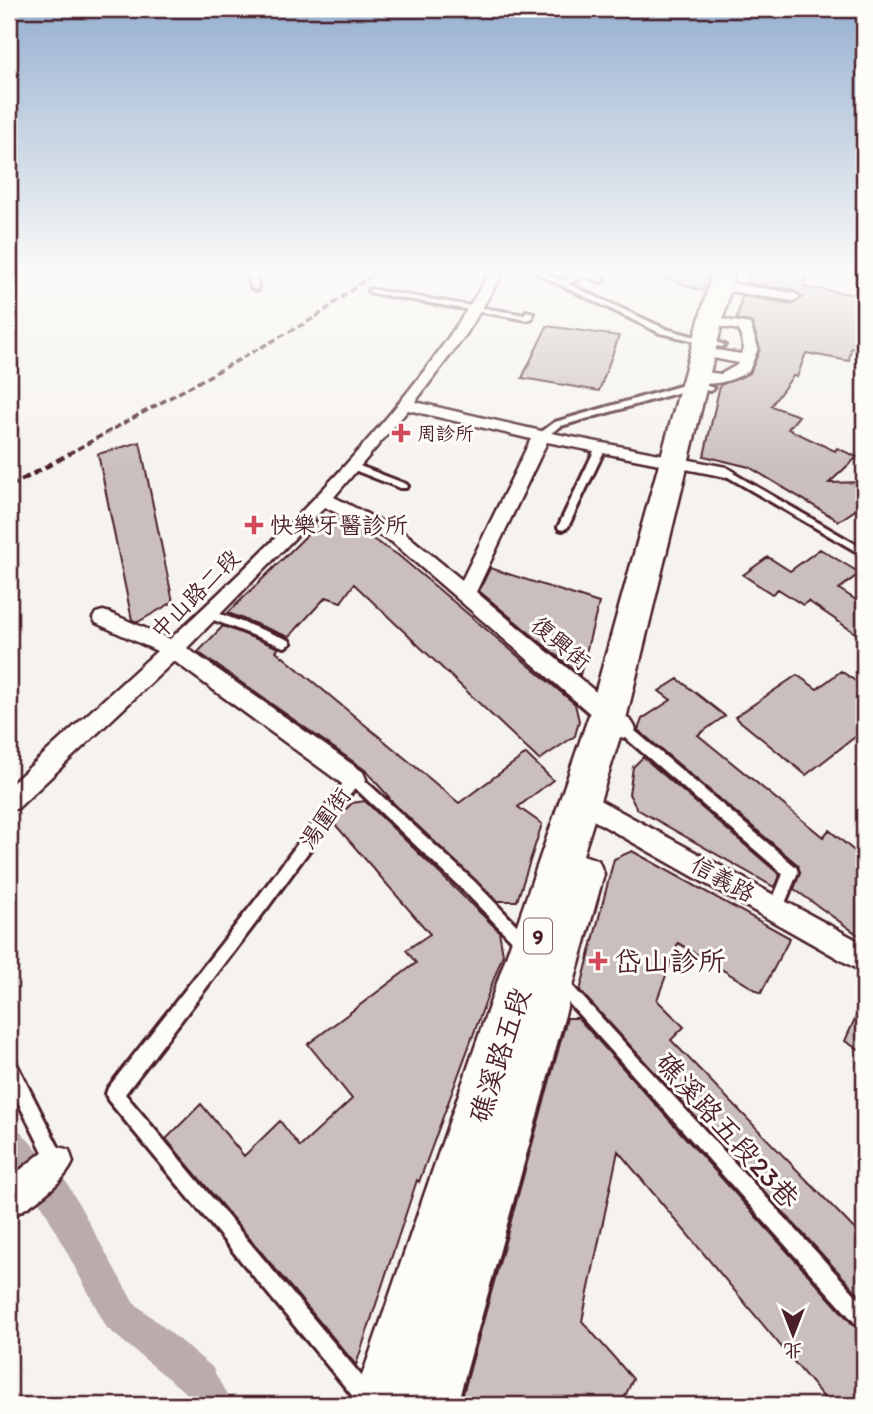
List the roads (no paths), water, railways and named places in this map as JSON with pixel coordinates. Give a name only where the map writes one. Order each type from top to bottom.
[{"type":"main road","name":"9","points":[[697,466],[710,357],[715,336]]},
{"type":"main road","name":"礁溪路五段","points":[[426,1405],[543,964],[697,466]]},
{"type":"main road","name":"礁溪路五段","points":[[383,1405],[543,964]]},
{"type":"street","name":"中山路二段","points":[[9,801],[174,650],[325,499],[456,336]]},
{"type":"street","points":[[710,357],[735,336]]},
{"type":"street","points":[[710,357],[724,379],[744,368],[751,348],[748,336]]},
{"type":"street","points":[[710,357],[747,360]]},
{"type":"street","points":[[404,404],[541,436],[697,466]]},
{"type":"street","points":[[465,594],[541,436]]},
{"type":"street","name":"復興街","points":[[325,499],[399,538],[616,722]]},
{"type":"street","name":"湯圍街","points":[[103,618],[174,650],[354,779]]},
{"type":"street","name":"信義路","points":[[591,806],[864,959]]},
{"type":"street","points":[[9,1200],[57,1162]]},
{"type":"lane","points":[[672,336],[710,357]]},
{"type":"lane","points":[[541,436],[558,424],[710,357]]},
{"type":"lane","points":[[563,527],[601,447]]},
{"type":"lane","points":[[352,466],[403,486]]},
{"type":"lane","points":[[697,466],[864,553]]},
{"type":"lane","points":[[210,614],[285,643]]},
{"type":"lane","points":[[616,722],[791,872],[776,908]]},
{"type":"lane","name":"礁溪路五段23巷","points":[[354,779],[470,887],[543,964],[864,1318]]},
{"type":"lane","name":"湯圍街","points":[[354,779],[263,902],[114,1094],[373,1405]]},
{"type":"lane","points":[[9,1067],[57,1162]]},
{"type":"waterway","points":[[9,1142],[55,1195],[120,1315],[199,1380],[213,1405]]},
{"type":"railway","points":[[68,454],[282,336]]},
{"type":"railway","points":[[9,487],[71,453]]},
{"type":"place","name":"周診所","points":[[401,433]]},
{"type":"place","name":"快樂牙醫診所","points":[[254,525]]},
{"type":"place","name":"岱山診所","points":[[598,961]]}]
